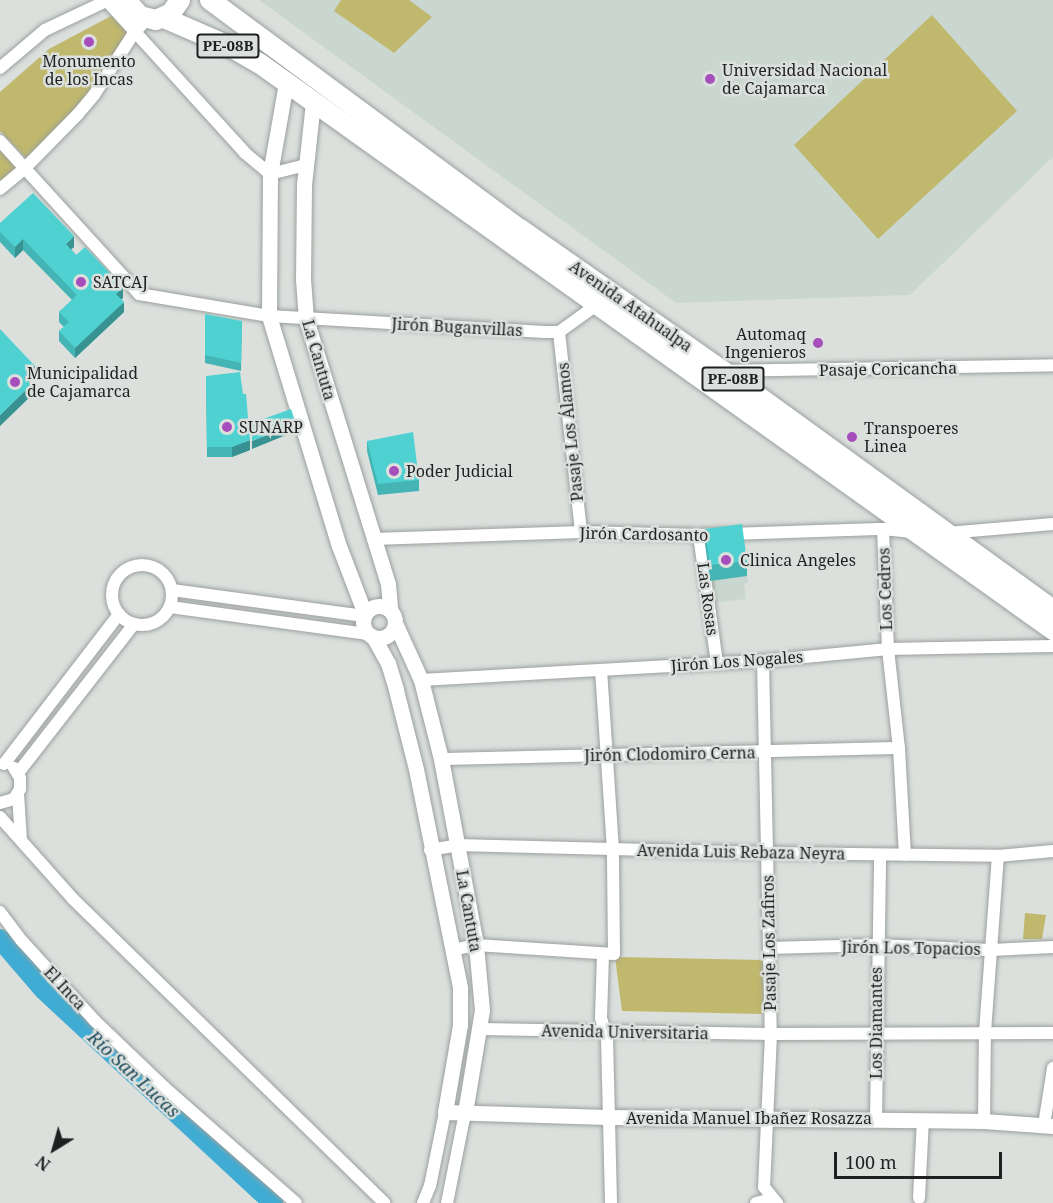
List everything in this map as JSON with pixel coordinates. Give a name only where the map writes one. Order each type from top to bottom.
[{"type":"main road","name":"PE-08B","points":[[126,0],[133,11],[148,23],[229,46],[259,63],[286,84]]},
{"type":"main road","points":[[148,23],[177,7],[180,0]]},
{"type":"main road","name":"Avenida Atahualpa","points":[[210,0],[514,225],[723,371],[943,533],[1053,610]]},
{"type":"main road","name":"Avenida Atahualpa","points":[[286,84],[599,303],[1053,630]]},
{"type":"street","points":[[106,0],[148,23],[245,153],[270,174],[305,165]]},
{"type":"street","points":[[0,68],[45,30],[106,0],[126,0]]},
{"type":"street","points":[[0,189],[25,168],[94,95],[148,23]]},
{"type":"street","name":"La Cantuta","points":[[286,84],[270,174],[269,316],[339,546],[364,615],[363,624],[388,663],[396,690],[416,769],[461,1005],[445,1112],[430,1186],[423,1203]]},
{"type":"street","name":"La Cantuta","points":[[312,102],[305,165],[303,279],[306,319],[388,584],[390,609],[421,680],[441,759],[476,945],[482,990],[480,1029],[447,1203]]},
{"type":"street","name":"Jirón Buganvillas","points":[[0,141],[139,294],[269,316],[559,332]]},
{"type":"street","points":[[559,332],[599,303]]},
{"type":"street","name":"Pasaje Los Álamos","points":[[559,332],[581,532]]},
{"type":"street","name":"Pasaje Coricancha","points":[[723,371],[1053,365]]},
{"type":"street","name":"Jirón Cardosanto","points":[[373,539],[581,532],[699,535],[883,529],[943,533],[1053,524]]},
{"type":"street","name":"Los Cedros","points":[[883,529],[888,649],[899,748],[905,855]]},
{"type":"street","name":"Las Rosas","points":[[699,535],[717,663]]},
{"type":"street","points":[[141,564],[156,567],[166,576],[172,590],[170,608],[155,622],[134,624],[118,614],[113,603],[112,590],[117,577],[128,568],[141,564]]},
{"type":"street","points":[[172,590],[364,615],[379,605],[390,609]]},
{"type":"street","points":[[170,608],[371,636],[390,635],[396,625]]},
{"type":"street","points":[[21,840],[18,794],[21,784],[18,773],[2,763],[118,614]]},
{"type":"street","points":[[18,773],[134,624]]},
{"type":"street","name":"Jirón Los Nogales","points":[[421,680],[763,661],[888,649],[1053,646]]},
{"type":"street","name":"Pasaje Los Zafiros","points":[[763,661],[771,1034],[769,1118],[764,1187],[774,1201]]},
{"type":"street","points":[[601,671],[613,850],[608,954],[601,1018],[605,1032],[611,1203]]},
{"type":"street","name":"Jirón Clodomiro Cerna","points":[[441,759],[899,748]]},
{"type":"street","points":[[0,803],[10,802],[18,794]]},
{"type":"street","points":[[0,817],[73,899],[384,1203]]},
{"type":"street","name":"Avenida Luis Rebaza Neyra","points":[[430,850],[457,845],[767,854],[998,856],[1053,851]]},
{"type":"street","name":"Los Diamantes","points":[[876,1119],[876,945],[880,855]]},
{"type":"street","points":[[984,1121],[985,1032],[998,856]]},
{"type":"street","name":"El Inca","points":[[0,912],[22,941],[95,1021],[165,1088],[296,1203]]},
{"type":"street","points":[[452,950],[476,945],[608,954]]},
{"type":"street","name":"Jirón Los Topacios","points":[[769,948],[876,945],[991,950],[1053,947]]},
{"type":"street","name":"Avenida Universitaria","points":[[480,1029],[771,1034],[1053,1033]]},
{"type":"street","points":[[1049,1126],[1053,1068]]},
{"type":"street","name":"Avenida Manuel Ibañez Rosazza","points":[[445,1112],[607,1117],[984,1121],[1049,1126]]},
{"type":"street","points":[[919,1198],[923,1120]]},
{"type":"street","points":[[756,1203],[774,1201]]},
{"type":"shaded area","name":"Universidad Nacional de Cajamarca","points":[[259,0],[1053,0],[1053,157],[910,295],[676,303]]},
{"type":"shaded area","points":[[341,0],[409,0],[432,17],[394,53],[334,11]]},
{"type":"shaded area","points":[[113,15],[134,37],[32,164],[0,131],[0,92],[49,49]]},
{"type":"shaded area","points":[[932,15],[1017,111],[878,239],[794,145]]},
{"type":"shaded area","points":[[0,148],[19,167],[0,193]]},
{"type":"shaded area","name":"Clinica Angeles","points":[[742,539],[748,583],[744,584],[746,599],[712,603],[705,544]]},
{"type":"shaded area","points":[[1025,913],[1046,915],[1042,939],[1023,939]]},
{"type":"shaded area","points":[[615,957],[763,960],[764,1014],[622,1011]]},
{"type":"building","name":"SATCAJ","points":[[33,193],[74,236],[66,244],[76,255],[85,247],[123,287],[116,294],[124,302],[75,348],[59,331],[69,322],[59,312],[77,295],[23,239],[15,247],[0,232],[0,223]]},
{"type":"building","points":[[205,314],[242,321],[241,363],[205,355]]},
{"type":"building","name":"Municipalidad de Cajamarca","points":[[0,329],[35,366],[24,377],[31,385],[0,415]]},
{"type":"building","name":"SUNARP","points":[[240,372],[243,394],[246,394],[250,440],[232,447],[207,447],[206,376]]},
{"type":"building","points":[[291,409],[296,424],[252,441],[252,423]]},
{"type":"building","name":"Poder Judicial","points":[[413,432],[419,480],[378,484],[367,441]]},
{"type":"building","points":[[742,524],[747,561],[710,565],[705,529]]},
{"type":"waterway","name":"Río San Lucas","points":[[0,939],[44,990],[273,1203]]},
{"type":"place","name":"Monumento de los Incas","points":[[89,42]]},
{"type":"place","name":"Universidad Nacional de Cajamarca","points":[[710,79]]},
{"type":"place","name":"SATCAJ","points":[[81,282]]},
{"type":"place","name":"Automaq Ingenieros","points":[[818,343]]},
{"type":"place","name":"Municipalidad de Cajamarca","points":[[15,382]]},
{"type":"place","name":"SUNARP","points":[[227,427]]},
{"type":"place","name":"Transpoeres Linea","points":[[852,437]]},
{"type":"place","name":"Poder Judicial","points":[[394,471]]},
{"type":"place","name":"Clinica Angeles","points":[[726,560]]}]
